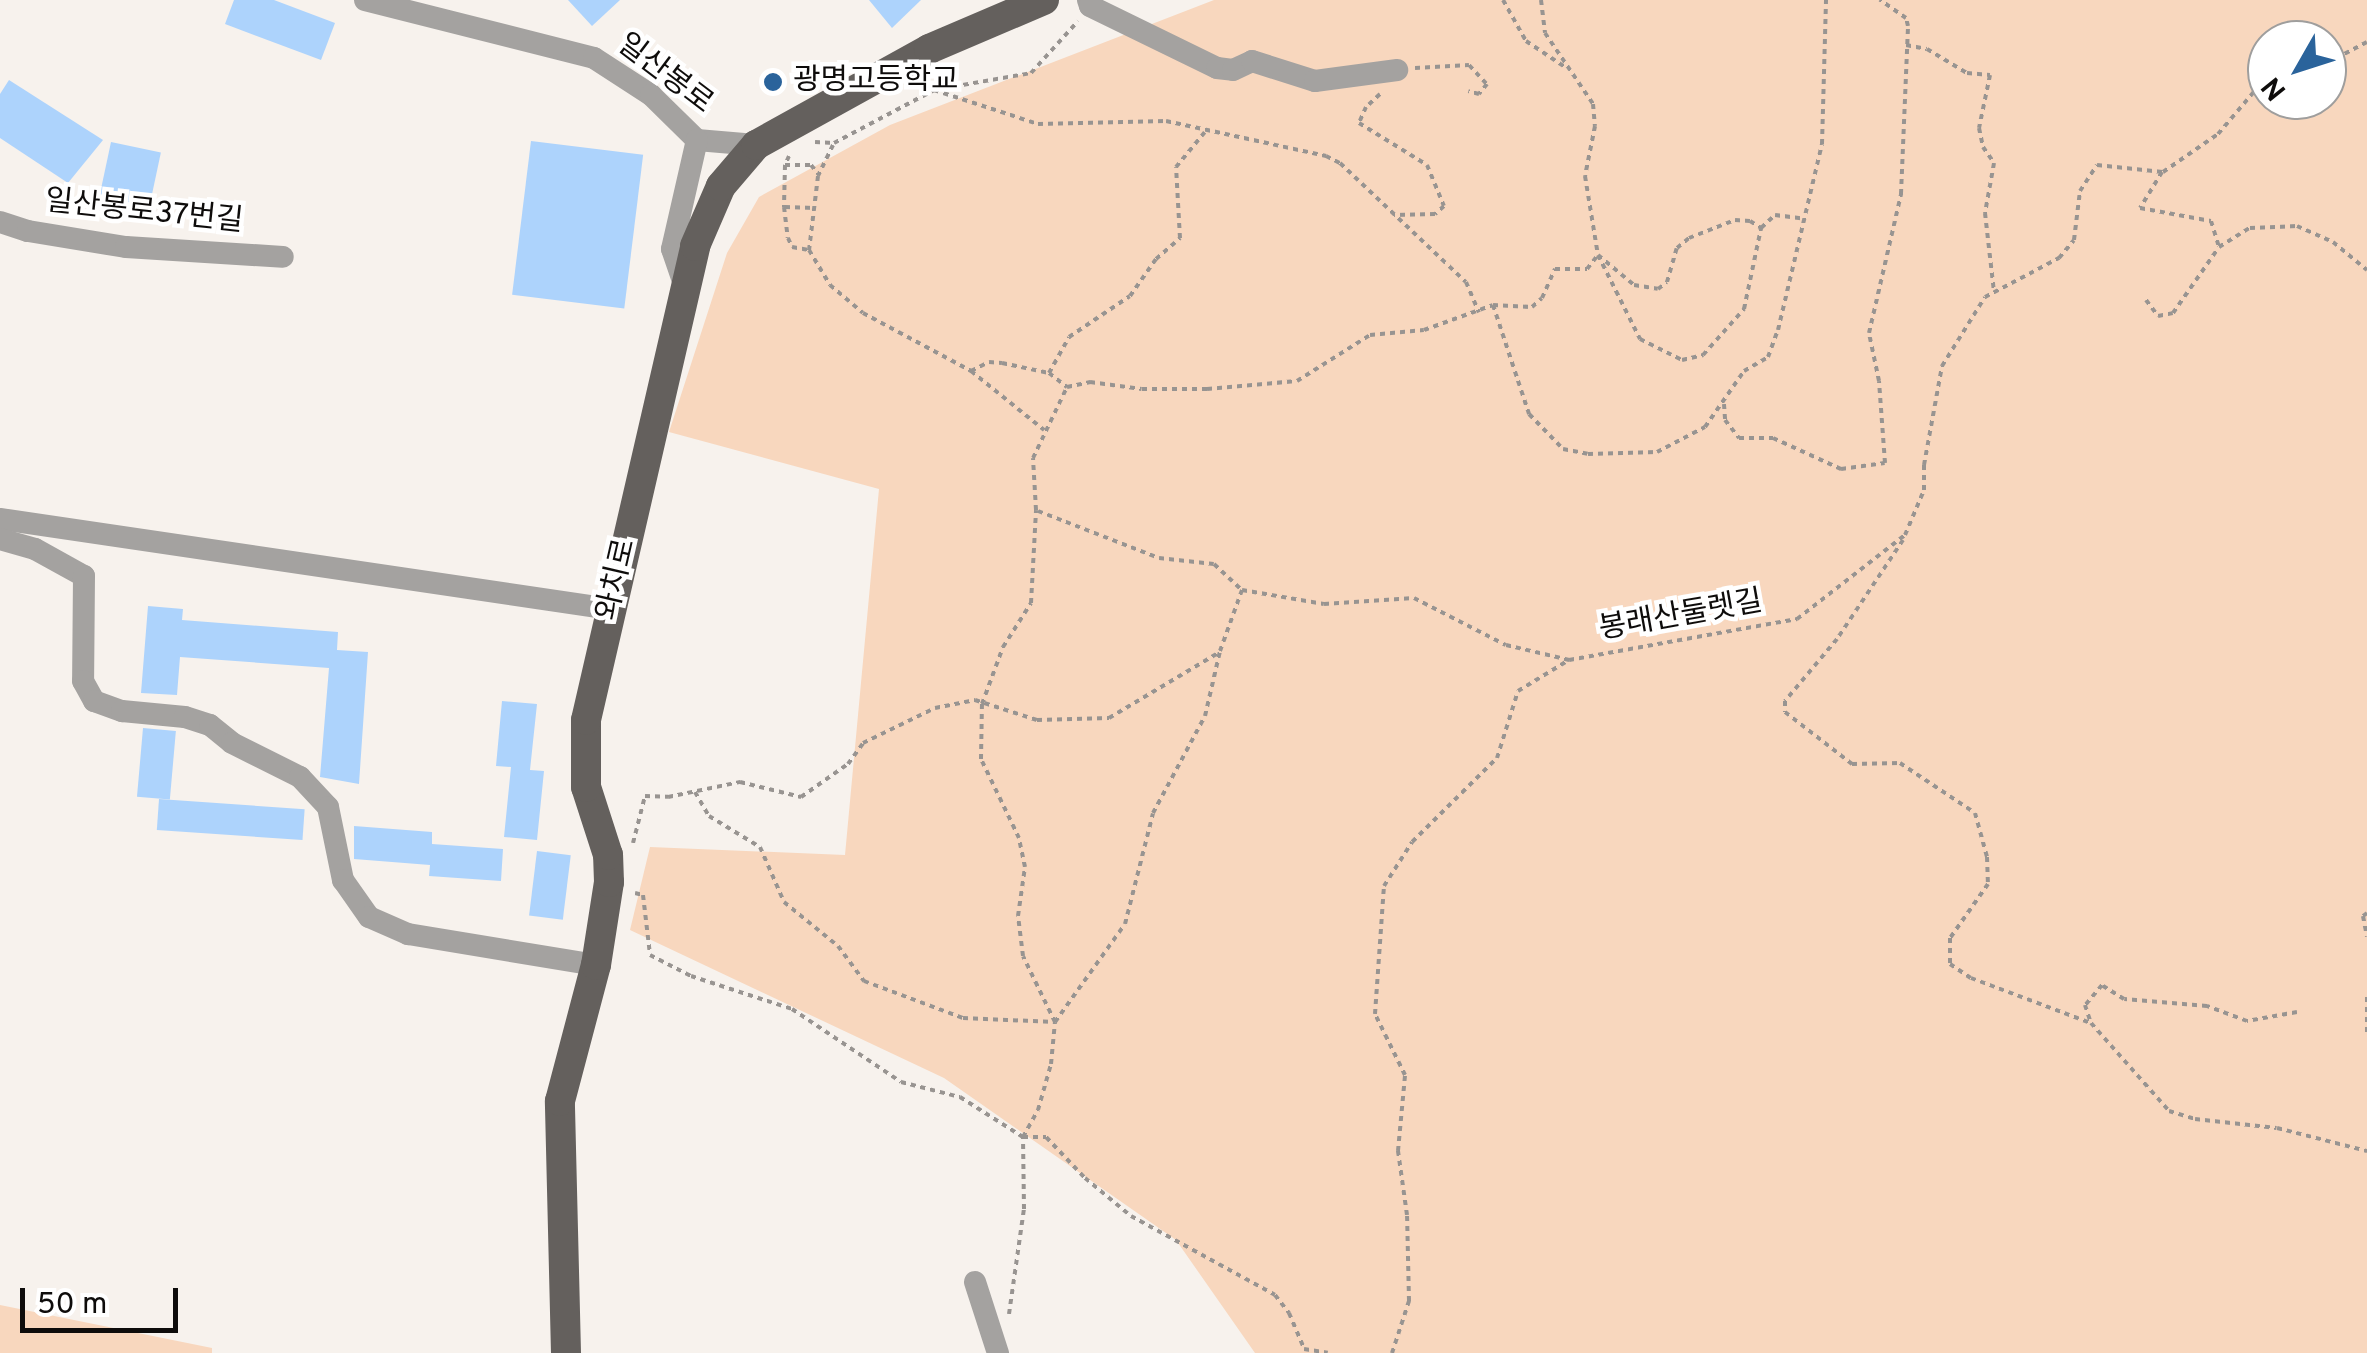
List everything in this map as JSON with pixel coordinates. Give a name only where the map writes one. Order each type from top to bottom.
[{"type":"main road","name":"와치로","points":[[566,1353],[560,1101],[596,965],[607,890],[608,855],[586,787],[586,720],[695,246],[721,186],[756,145],[930,49],[1044,0]]},
{"type":"street","name":"일산봉로","points":[[364,0],[594,58],[651,95],[697,140],[756,145]]},
{"type":"street","points":[[1089,3],[1217,68],[1233,70],[1252,61],[1315,81],[1397,70]]},
{"type":"street","points":[[686,288],[672,249],[697,140]]},
{"type":"street","name":"일산봉로37번길","points":[[0,222],[28,231],[126,247],[283,257]]},
{"type":"street","points":[[0,519],[611,609]]},
{"type":"street","points":[[86,534],[83,681],[94,702],[122,711],[184,716],[210,725],[232,743],[300,777],[328,807],[343,880],[369,917],[408,934],[596,965]]},
{"type":"street","points":[[0,538],[35,549],[84,576]]},
{"type":"street","points":[[976,1282],[998,1352]]},
{"type":"path","points":[[1503,0],[1526,40],[1569,69]]},
{"type":"path","points":[[1531,0],[1541,1],[1545,33],[1593,104],[1596,126],[1585,176],[1598,255],[1640,339],[1669,356],[1693,361],[1713,347],[1744,309],[1761,228],[1775,215],[1802,218]]},
{"type":"path","points":[[1493,306],[1529,414],[1562,449],[1588,454],[1670,449],[1705,427],[1744,370],[1763,362],[1772,350],[1822,144],[1826,0]]},
{"type":"path","points":[[1725,400],[1725,420],[1740,438],[1773,438],[1842,468],[1885,463],[1879,382],[1869,333],[1901,194],[1906,18],[1880,0]]},
{"type":"path","points":[[809,250],[818,175],[834,143],[934,90],[1031,73],[1089,3]]},
{"type":"path","points":[[1904,46],[1926,49],[1967,73],[1990,75],[1980,128],[1994,163],[1985,213],[1994,292]]},
{"type":"path","points":[[1394,215],[1434,214],[1444,206],[1427,165],[1359,123],[1366,107],[1393,83],[1397,70],[1470,64],[1487,84],[1479,94],[1468,91]]},
{"type":"path","points":[[934,90],[1038,124],[1151,120],[1326,156],[1340,163],[1466,282],[1479,312]]},
{"type":"path","points":[[2219,248],[2211,221],[2140,208],[2162,172],[2218,134],[2247,100]]},
{"type":"path","points":[[1049,373],[1069,337],[1130,296],[1156,259],[1180,238],[1176,168],[1205,132]]},
{"type":"path","points":[[818,175],[811,164],[785,165],[784,207],[790,244],[809,250],[843,300],[971,370],[1044,430]]},
{"type":"path","points":[[2091,1023],[1972,978],[1950,964],[1950,938],[1988,884],[1988,856],[1974,814],[1900,763],[1852,764],[1785,712],[1785,701],[1837,639],[1906,535],[1924,490],[1924,465],[1942,366],[1985,296],[2059,258],[2074,240],[2080,191],[2096,165],[2162,172]]},
{"type":"path","points":[[784,207],[816,208]]},
{"type":"path","points":[[1598,255],[1634,284],[1658,290],[1667,282],[1677,248],[1689,238],[1735,220],[1750,220],[1761,228]]},
{"type":"path","points":[[2146,300],[2158,316],[2173,313],[2219,248],[2250,228],[2297,226],[2333,242],[2367,270]]},
{"type":"path","points":[[1056,1022],[1023,956],[1018,916],[1026,867],[1019,838],[981,759],[982,704],[1002,647],[1031,603],[1036,510],[1033,458],[1067,387],[1090,382],[1142,389],[1207,388],[1297,380],[1370,335],[1424,330],[1493,306],[1532,306],[1542,298],[1555,268],[1587,269],[1598,255]]},
{"type":"path","points":[[971,370],[990,362],[1049,373],[1067,387]]},
{"type":"path","points":[[1036,510],[1159,558],[1214,564],[1242,590],[1324,604],[1414,598],[1506,645],[1568,660]]},
{"type":"path","name":"봉래산둘렛길","points":[[1392,1353],[1409,1301],[1407,1215],[1398,1152],[1406,1075],[1375,1014],[1384,886],[1412,842],[1497,758],[1518,691],[1568,660],[1797,619],[1906,535]]},
{"type":"path","points":[[998,1352],[1016,1279],[1025,1187],[1023,1137],[1038,1110],[1051,1064],[1056,1022],[1124,924],[1153,813],[1204,716],[1220,652],[1242,590]]},
{"type":"path","points":[[608,855],[630,850],[645,796],[668,797],[740,782],[801,797],[848,764],[863,743],[935,708],[975,700],[1036,720],[1109,718],[1220,652]]},
{"type":"path","points":[[694,790],[709,816],[760,847],[784,902],[838,946],[864,981],[963,1018],[1056,1022]]},
{"type":"path","points":[[607,890],[644,895],[650,955],[669,967],[792,1009],[901,1082],[960,1097],[1023,1137],[1046,1136],[1086,1178],[1132,1216],[1275,1295],[1289,1312],[1304,1349],[1328,1353]]},
{"type":"path","points":[[2367,912],[2363,916],[2367,937]]},
{"type":"path","points":[[2298,1012],[2247,1021],[2206,1006],[2124,999],[2102,985],[2085,1006],[2091,1023],[2159,1102],[2178,1115],[2277,1128],[2367,1151]]},
{"type":"path","points":[[2367,997],[2367,1032]]},
{"type":"shaded area","points":[[1214,0],[2367,0],[2367,1353],[1255,1353],[1176,1240],[944,1078],[630,930],[650,847],[845,855],[879,489],[669,432],[727,253],[759,197],[890,125]]},
{"type":"shaded area","points":[[0,1305],[212,1348],[212,1353],[0,1353]]},
{"type":"building","points":[[234,0],[274,0],[335,23],[321,60],[225,24]]},
{"type":"building","points":[[568,0],[620,0],[592,26]]},
{"type":"building","points":[[869,0],[921,0],[892,28]]},
{"type":"building","points":[[9,80],[103,140],[68,183],[0,138],[0,94]]},
{"type":"building","points":[[531,141],[643,155],[624,309],[512,295]]},
{"type":"building","points":[[111,142],[161,153],[147,220],[97,209]]},
{"type":"building","points":[[148,606],[183,609],[182,620],[338,632],[337,650],[368,652],[359,784],[320,777],[329,668],[180,657],[177,695],[141,693]]},
{"type":"building","points":[[502,701],[537,704],[530,770],[544,771],[537,840],[504,837],[511,767],[496,766]]},
{"type":"building","points":[[143,728],[176,731],[170,800],[137,797]]},
{"type":"building","points":[[159,799],[305,809],[302,840],[157,830]]},
{"type":"building","points":[[354,826],[432,832],[432,844],[503,849],[501,881],[429,876],[430,865],[354,859]]},
{"type":"building","points":[[537,851],[571,855],[563,920],[529,916]]},
{"type":"place","name":"광명고등학교","points":[[773,82]]}]
